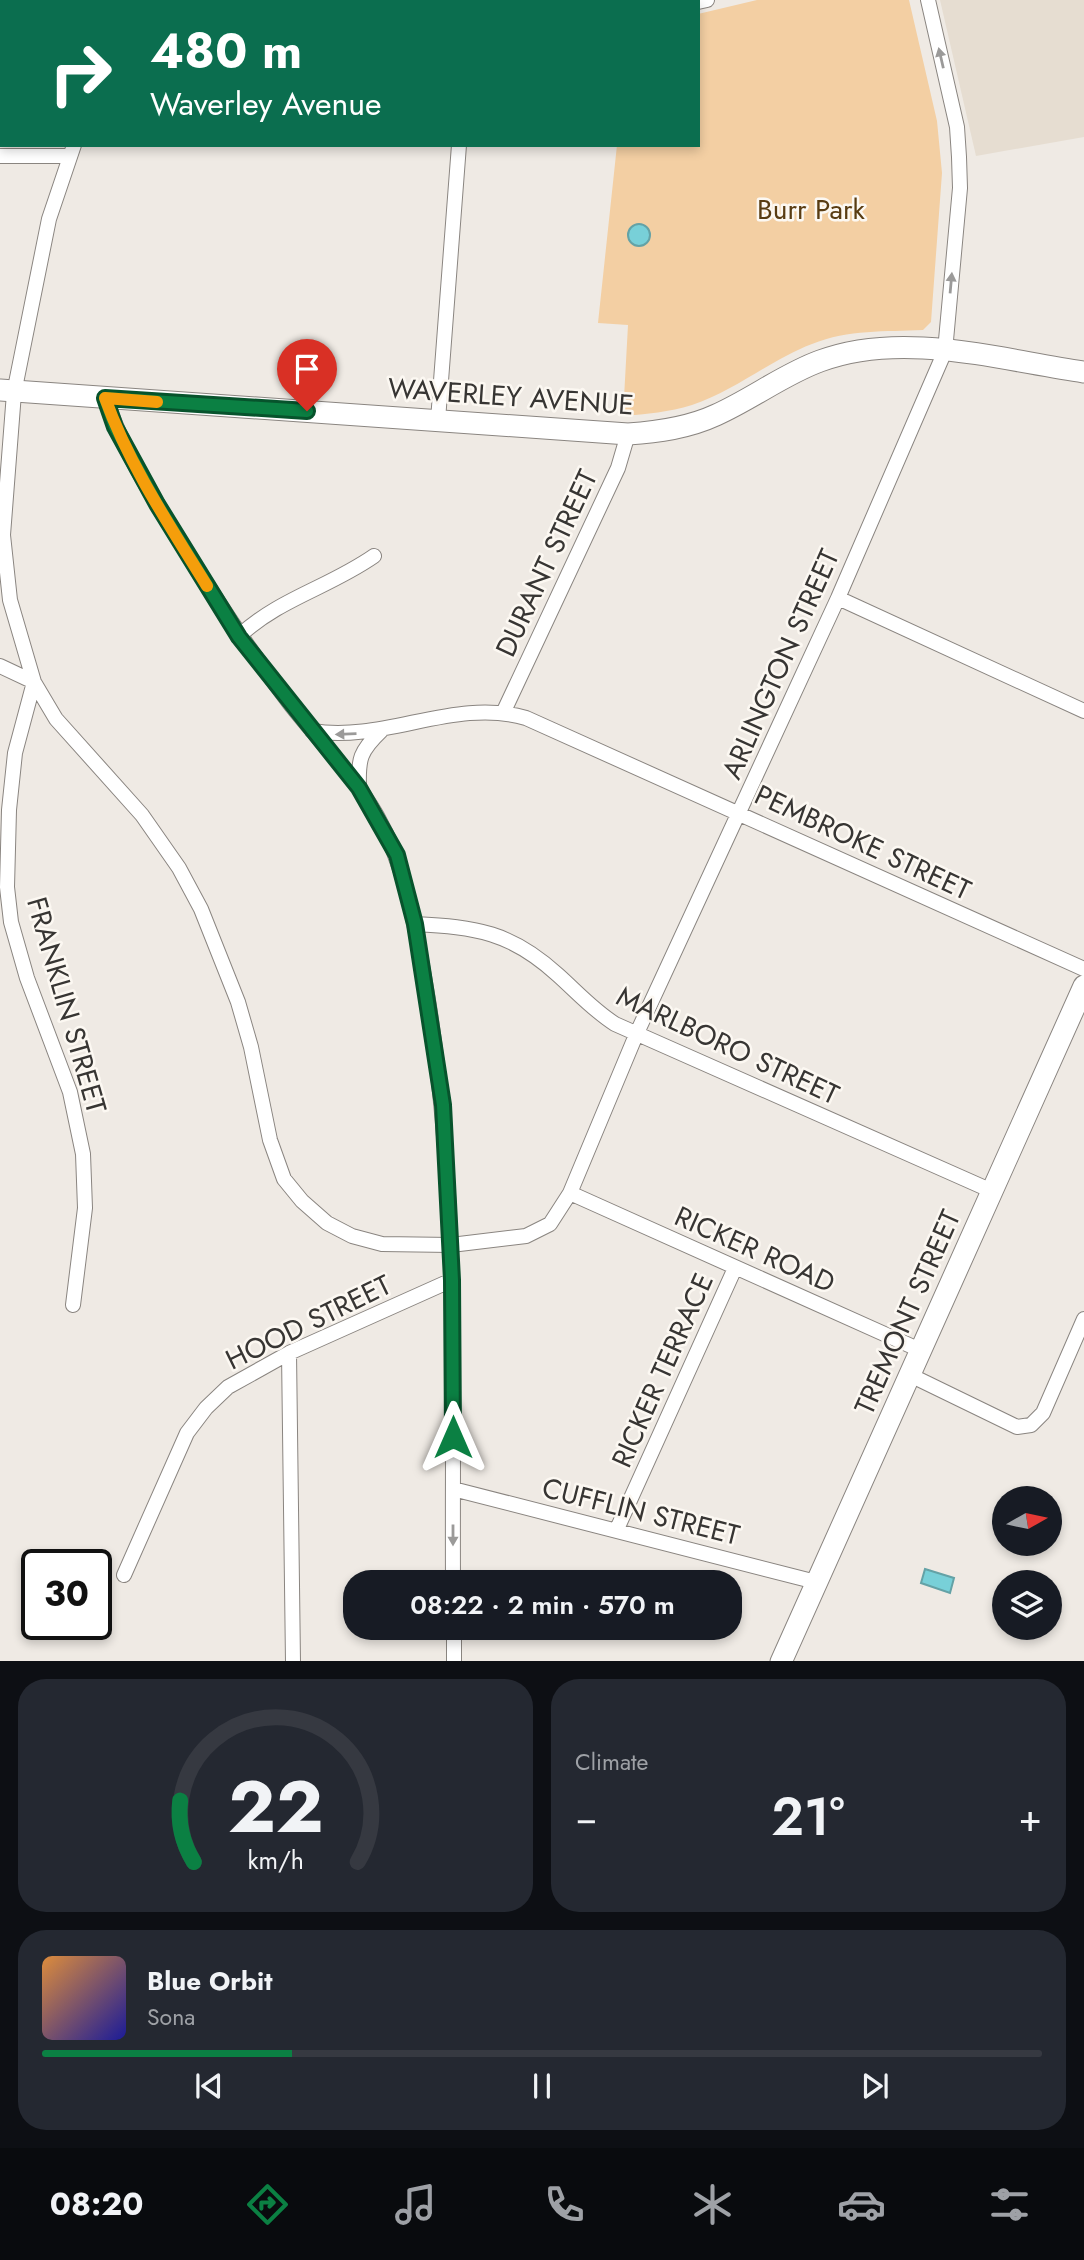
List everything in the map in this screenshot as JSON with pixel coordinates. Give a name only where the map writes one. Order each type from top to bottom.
[{"type":"street","name":"ARLINGTON STREET","points":[[34,682],[55,719],[142,815],[179,868],[201,909],[238,1002],[251,1047],[270,1140],[284,1179],[302,1201],[327,1223],[352,1236],[382,1244],[450,1245],[526,1236],[551,1224],[570,1194],[636,1035],[838,598],[945,351],[960,188],[959,157],[957,127],[928,0]]},
{"type":"street","points":[[438,420],[459,147]]},
{"type":"street","points":[[0,156],[72,151],[49,219],[7,392],[3,535],[10,600],[34,682]]},
{"type":"street","name":"WAVERLEY AVENUE","points":[[7,392],[628,434],[658,432],[716,415],[819,361],[859,349],[900,347],[945,351],[1084,372]]},
{"type":"street","points":[[105,398],[115,427],[157,504],[239,637],[359,788],[397,855],[415,924],[443,1105],[452,1280],[453,1570]]},
{"type":"street","name":"DURANT STREET","points":[[504,711],[618,468],[628,434]]},
{"type":"street","points":[[239,637],[262,615],[297,595],[349,573],[374,556]]},
{"type":"street","points":[[838,598],[1084,711]]},
{"type":"street","points":[[0,666],[34,682]]},
{"type":"street","name":"FRANKLIN STREET","points":[[34,682],[15,753],[9,810],[6,921],[70,1092],[83,1154],[85,1208],[73,1305]]},
{"type":"street","name":"PEMBROKE STREET","points":[[312,732],[343,735],[381,731],[476,712],[504,711],[526,718],[739,812],[1084,969]]},
{"type":"street","points":[[359,788],[358,763],[364,747],[381,731]]},
{"type":"street","name":"MARLBORO STREET","points":[[415,924],[459,926],[489,932],[516,942],[539,958],[597,1013],[636,1035],[992,1191]]},
{"type":"street","name":"TREMONT STREET","points":[[781,1661],[1084,986]]},
{"type":"street","name":"RICKER ROAD","points":[[570,1194],[919,1350]]},
{"type":"street","name":"RICKER TERRACE","points":[[617,1530],[735,1268]]},
{"type":"street","name":"HOOD STREET","points":[[124,1575],[187,1433],[206,1408],[228,1387],[289,1353],[452,1280]]},
{"type":"street","points":[[910,1375],[1017,1427],[1031,1425],[1043,1413],[1084,1319]]},
{"type":"street","points":[[289,1353],[293,1661]]},
{"type":"street","name":"CUFFLIN STREET","points":[[453,1489],[816,1582]]},
{"type":"street","points":[[454,1640],[454,1661]]},
{"type":"shaded area","points":[[940,0],[1084,0],[1084,137],[976,156]]},
{"type":"green space","name":"Burr Park","points":[[757,0],[909,0],[937,121],[942,173],[931,322],[923,330],[867,332],[826,339],[782,358],[708,399],[666,411],[623,416],[628,325],[598,323],[617,147],[700,147],[700,14]]},
{"type":"water","points":[[639,224],[649,231],[650,235],[643,245],[639,246],[629,239],[628,235],[635,225]]},
{"type":"water","points":[[925,1569],[954,1578],[950,1593],[921,1583]]},
{"type":"slow traffic","points":[[157,402],[105,398],[115,427],[157,504],[207,586]]},
{"type":"route","points":[[307,411],[105,398],[115,427],[157,504],[239,637],[359,788],[397,855],[415,924],[443,1105],[452,1280],[453,1437]]}]
